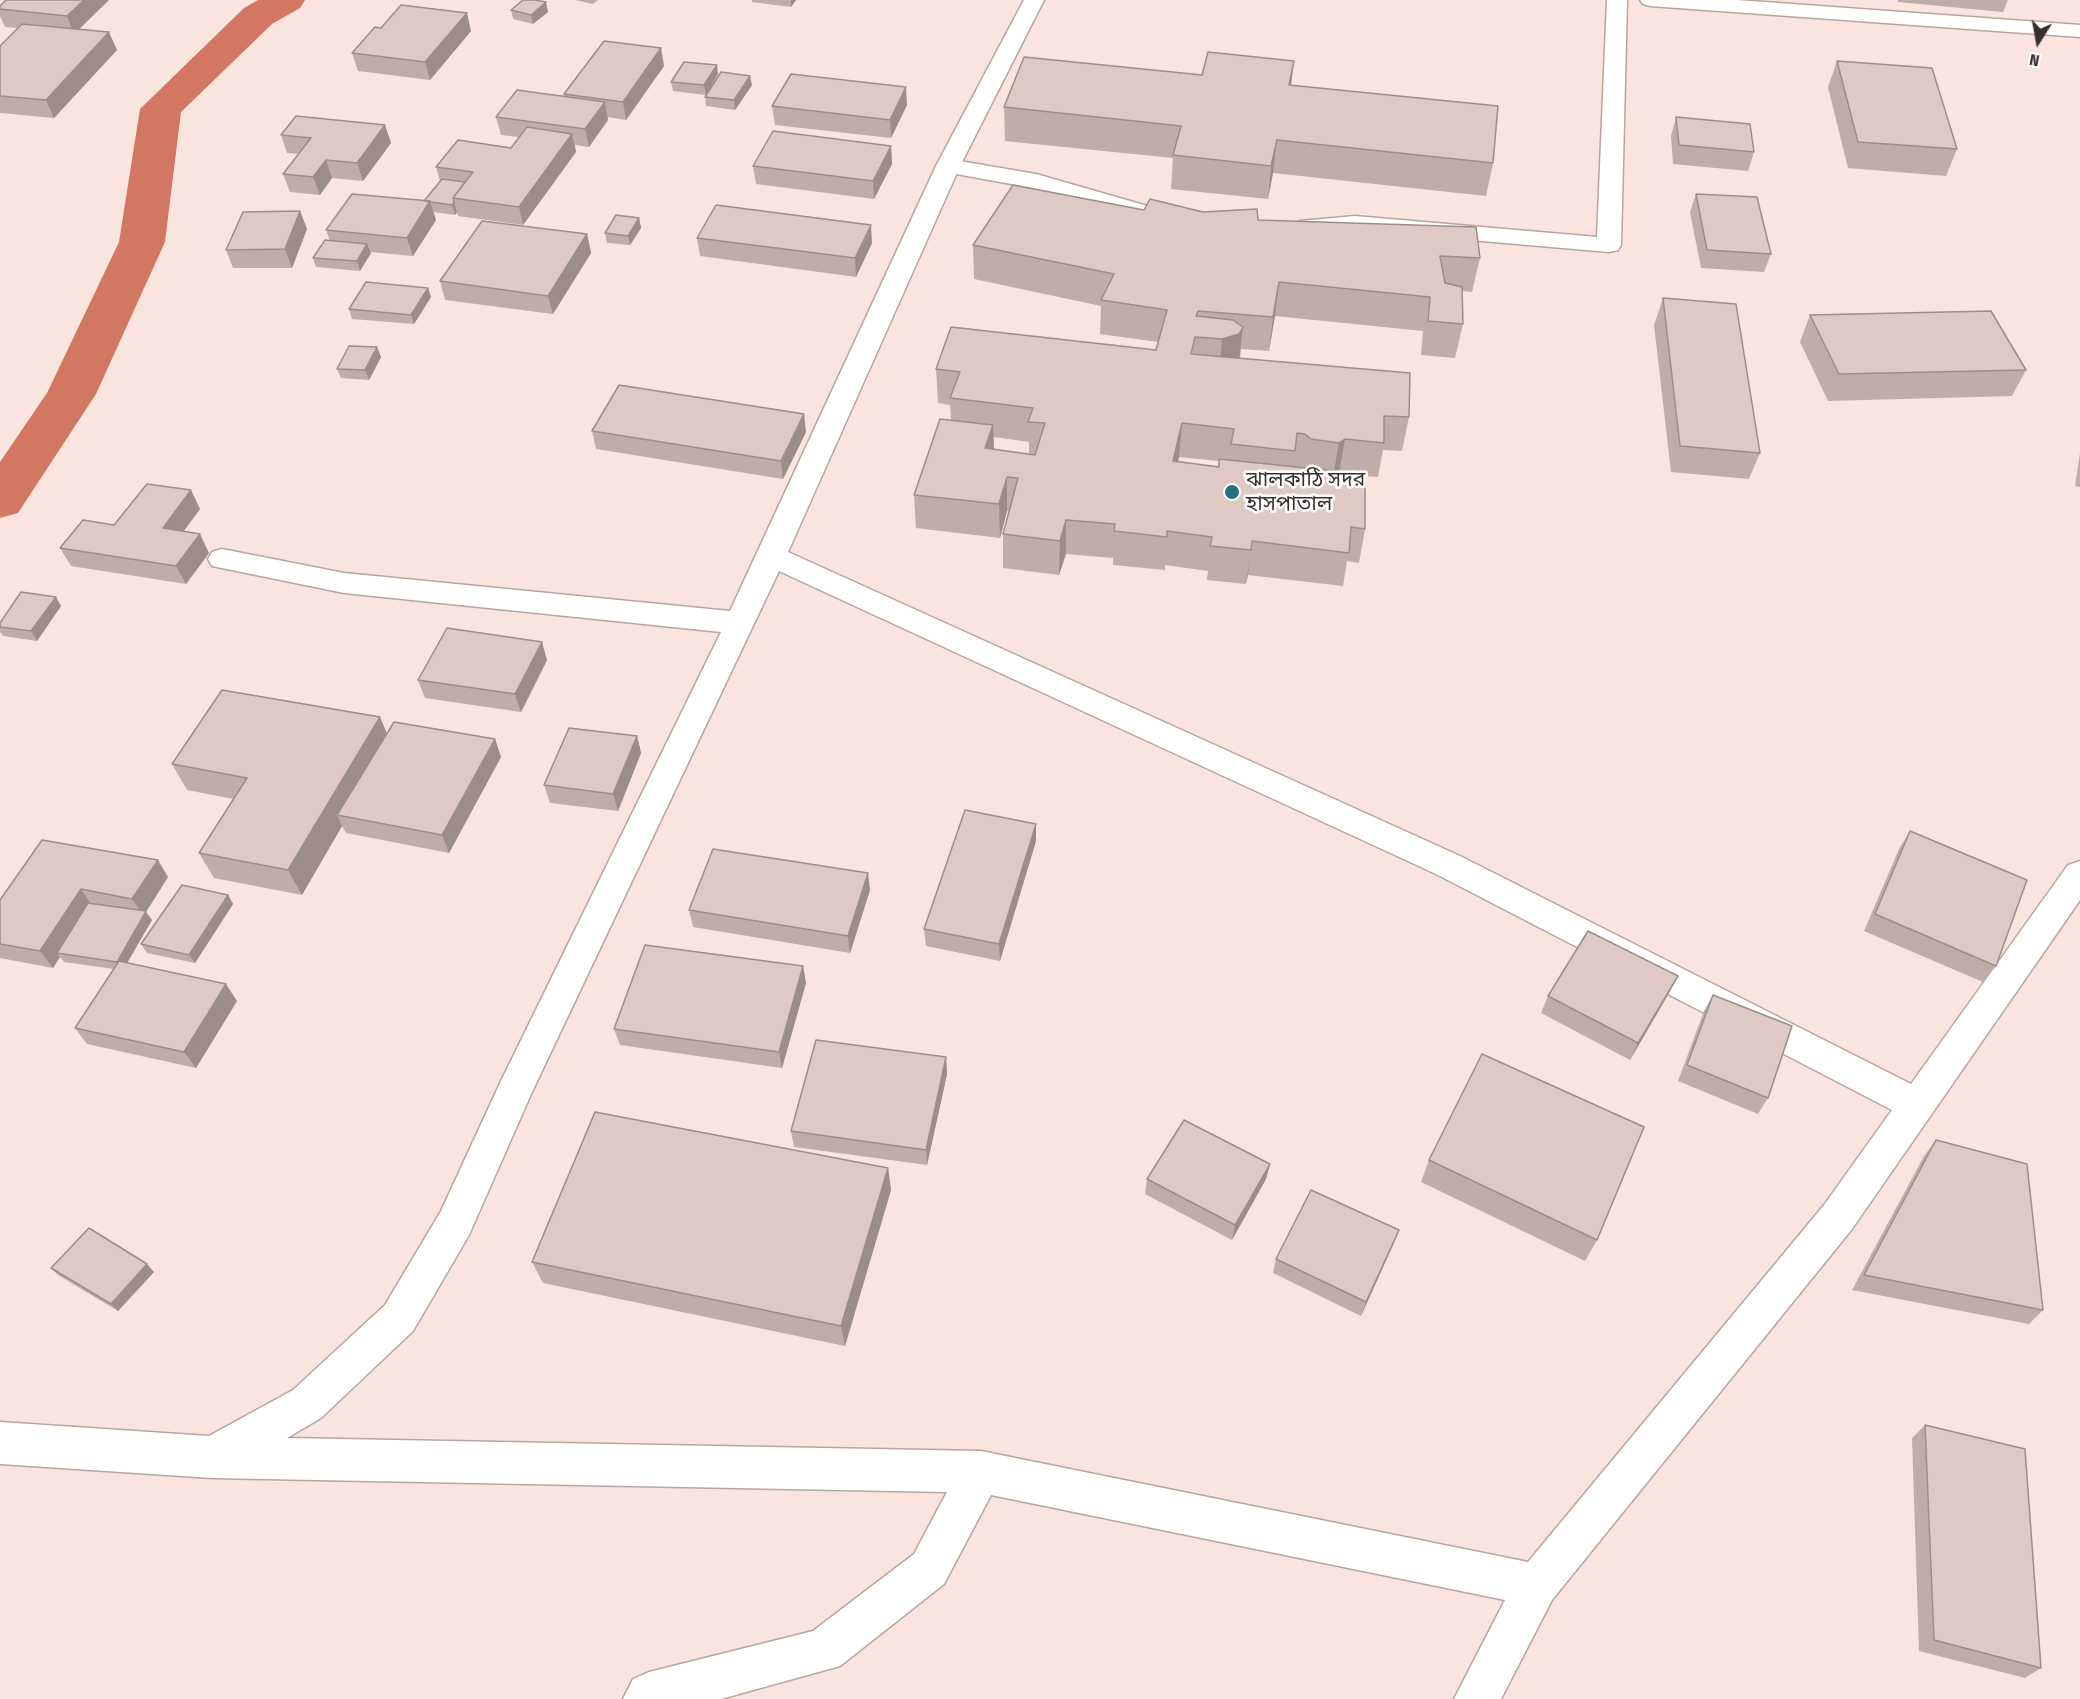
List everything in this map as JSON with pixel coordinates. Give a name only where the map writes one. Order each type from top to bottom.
[{"type":"street","points":[[212,1457],[308,1404],[399,1318],[455,1222],[514,1092],[772,556],[948,166],[1034,0]]},
{"type":"street","points":[[1289,228],[1355,223],[1609,245],[1617,0]]},
{"type":"street","points":[[1650,0],[2080,31]]},
{"type":"street","points":[[948,166],[1036,182],[1138,213],[1173,217]]},
{"type":"street","points":[[772,556],[1448,865],[1918,1105]]},
{"type":"street","points":[[222,559],[344,583],[740,623]]},
{"type":"street","points":[[1477,1699],[1537,1585],[1838,1217],[2080,874]]},
{"type":"street","points":[[0,1443],[212,1457],[981,1472],[1537,1585]]},
{"type":"street","points":[[646,1699],[649,1695],[824,1650],[929,1569],[981,1472]]},
{"type":"building","points":[[6,0],[84,0],[67,16],[0,9]]},
{"type":"building","points":[[523,0],[546,2],[531,15],[511,10]]},
{"type":"building","points":[[401,5],[467,13],[425,62],[352,53],[375,27],[381,28]]},
{"type":"building","points":[[22,24],[109,32],[46,100],[0,96],[0,46]]},
{"type":"building","points":[[604,41],[661,48],[623,102],[564,94]]},
{"type":"building","points":[[1208,52],[1294,61],[1289,85],[1498,106],[1493,163],[1277,140],[1271,166],[1173,155],[1181,126],[1004,107],[1024,57],[1202,75]]},
{"type":"building","points":[[1837,61],[1932,68],[1957,149],[1858,142]]},
{"type":"building","points":[[684,62],[717,65],[704,85],[671,82]]},
{"type":"building","points":[[721,72],[750,76],[734,100],[705,97]]},
{"type":"building","points":[[791,74],[906,87],[890,120],[772,106]]},
{"type":"building","points":[[517,90],[605,102],[585,129],[496,117]]},
{"type":"building","points":[[296,116],[385,125],[357,163],[326,160],[313,177],[283,174],[311,138],[281,135]]},
{"type":"building","points":[[1676,117],[1750,124],[1754,152],[1679,145]]},
{"type":"building","points":[[527,127],[572,134],[519,207],[453,198],[473,172],[436,167],[458,140],[511,148]]},
{"type":"building","points":[[773,131],[891,146],[873,181],[753,166]]},
{"type":"building","points":[[442,179],[465,182],[453,198],[452,205],[424,201]]},
{"type":"building","points":[[1013,185],[1144,210],[1150,199],[1203,212],[1257,209],[1258,220],[1476,227],[1480,258],[1440,256],[1445,283],[1462,287],[1463,324],[1428,321],[1430,297],[1279,282],[1273,317],[1198,311],[1196,316],[1233,320],[1243,327],[1239,334],[1222,339],[1195,337],[1191,354],[1410,373],[1409,417],[1384,416],[1384,443],[1345,439],[1339,443],[1311,439],[1305,434],[1297,433],[1295,451],[1231,444],[1234,429],[1182,423],[1173,461],[1219,467],[1219,459],[1365,474],[1365,529],[1351,527],[1349,553],[1252,541],[1251,550],[1210,546],[1212,537],[1167,531],[1167,537],[1114,531],[1115,524],[1066,520],[1060,541],[1003,534],[1018,478],[1007,477],[999,504],[914,495],[940,419],[993,425],[985,448],[1035,455],[1045,423],[1028,422],[1033,408],[950,398],[960,372],[936,369],[951,327],[1156,350],[1167,310],[1101,300],[1114,274],[973,245]]},
{"type":"building","points":[[352,194],[430,201],[407,238],[326,230]]},
{"type":"building","points":[[1696,194],[1757,197],[1771,254],[1707,250]]},
{"type":"building","points":[[716,205],[871,225],[855,258],[697,238]]},
{"type":"building","points":[[300,211],[285,249],[226,250],[243,212]]},
{"type":"building","points":[[616,215],[639,218],[628,236],[605,233]]},
{"type":"building","points":[[482,221],[587,234],[548,296],[440,281]]},
{"type":"building","points":[[325,240],[367,244],[357,261],[313,258]]},
{"type":"building","points":[[366,282],[428,288],[411,315],[349,309]]},
{"type":"building","points":[[1663,298],[1736,304],[1760,453],[1680,446]]},
{"type":"building","points":[[1991,311],[2026,370],[1839,374],[1810,315]]},
{"type":"building","points":[[349,346],[377,347],[365,370],[337,369]]},
{"type":"building","points":[[619,385],[804,414],[781,461],[592,431]]},
{"type":"building","points":[[147,484],[191,490],[163,528],[200,534],[176,566],[60,548],[83,520],[114,525]]},
{"type":"building","points":[[21,592],[56,597],[31,631],[0,627],[0,623]]},
{"type":"building","points":[[447,628],[542,642],[515,694],[418,680]]},
{"type":"building","points":[[222,690],[380,717],[288,870],[199,853],[247,778],[172,764]]},
{"type":"building","points":[[394,722],[495,739],[442,835],[337,815]]},
{"type":"building","points":[[569,728],[637,736],[613,794],[544,785]]},
{"type":"building","points":[[965,810],[1036,824],[999,944],[924,929]]},
{"type":"building","points":[[1910,831],[2027,880],[1996,966],[1875,914]]},
{"type":"building","points":[[42,840],[158,860],[132,899],[81,889],[40,951],[0,944],[0,900]]},
{"type":"building","points":[[713,849],[868,873],[848,936],[689,910]]},
{"type":"building","points":[[182,885],[228,895],[189,955],[141,944]]},
{"type":"building","points":[[88,903],[146,911],[117,962],[57,953]]},
{"type":"building","points":[[1588,931],[1678,976],[1638,1043],[1548,996]]},
{"type":"building","points":[[645,945],[803,966],[779,1052],[614,1029]]},
{"type":"building","points":[[119,961],[226,984],[184,1052],[75,1028]]},
{"type":"building","points":[[1713,995],[1792,1026],[1768,1098],[1687,1065]]},
{"type":"building","points":[[816,1040],[946,1057],[926,1150],[791,1131]]},
{"type":"building","points":[[1482,1054],[1644,1127],[1597,1240],[1429,1160]]},
{"type":"building","points":[[595,1112],[888,1168],[841,1326],[532,1262]]},
{"type":"building","points":[[1184,1120],[1270,1164],[1235,1225],[1147,1179]]},
{"type":"building","points":[[1936,1140],[2027,1164],[2043,1310],[1864,1275]]},
{"type":"building","points":[[1311,1190],[1399,1230],[1366,1302],[1276,1259]]},
{"type":"building","points":[[89,1228],[147,1264],[111,1304],[51,1268]]},
{"type":"building","points":[[1925,1425],[2025,1449],[2041,1668],[1934,1640]]},
{"type":"waterway","points":[[0,501],[71,394],[142,242],[161,109],[258,16],[286,0]]},
{"type":"place","name":"ঝালকাঠি সদর হাসপাতাল","points":[[1232,492]]}]
